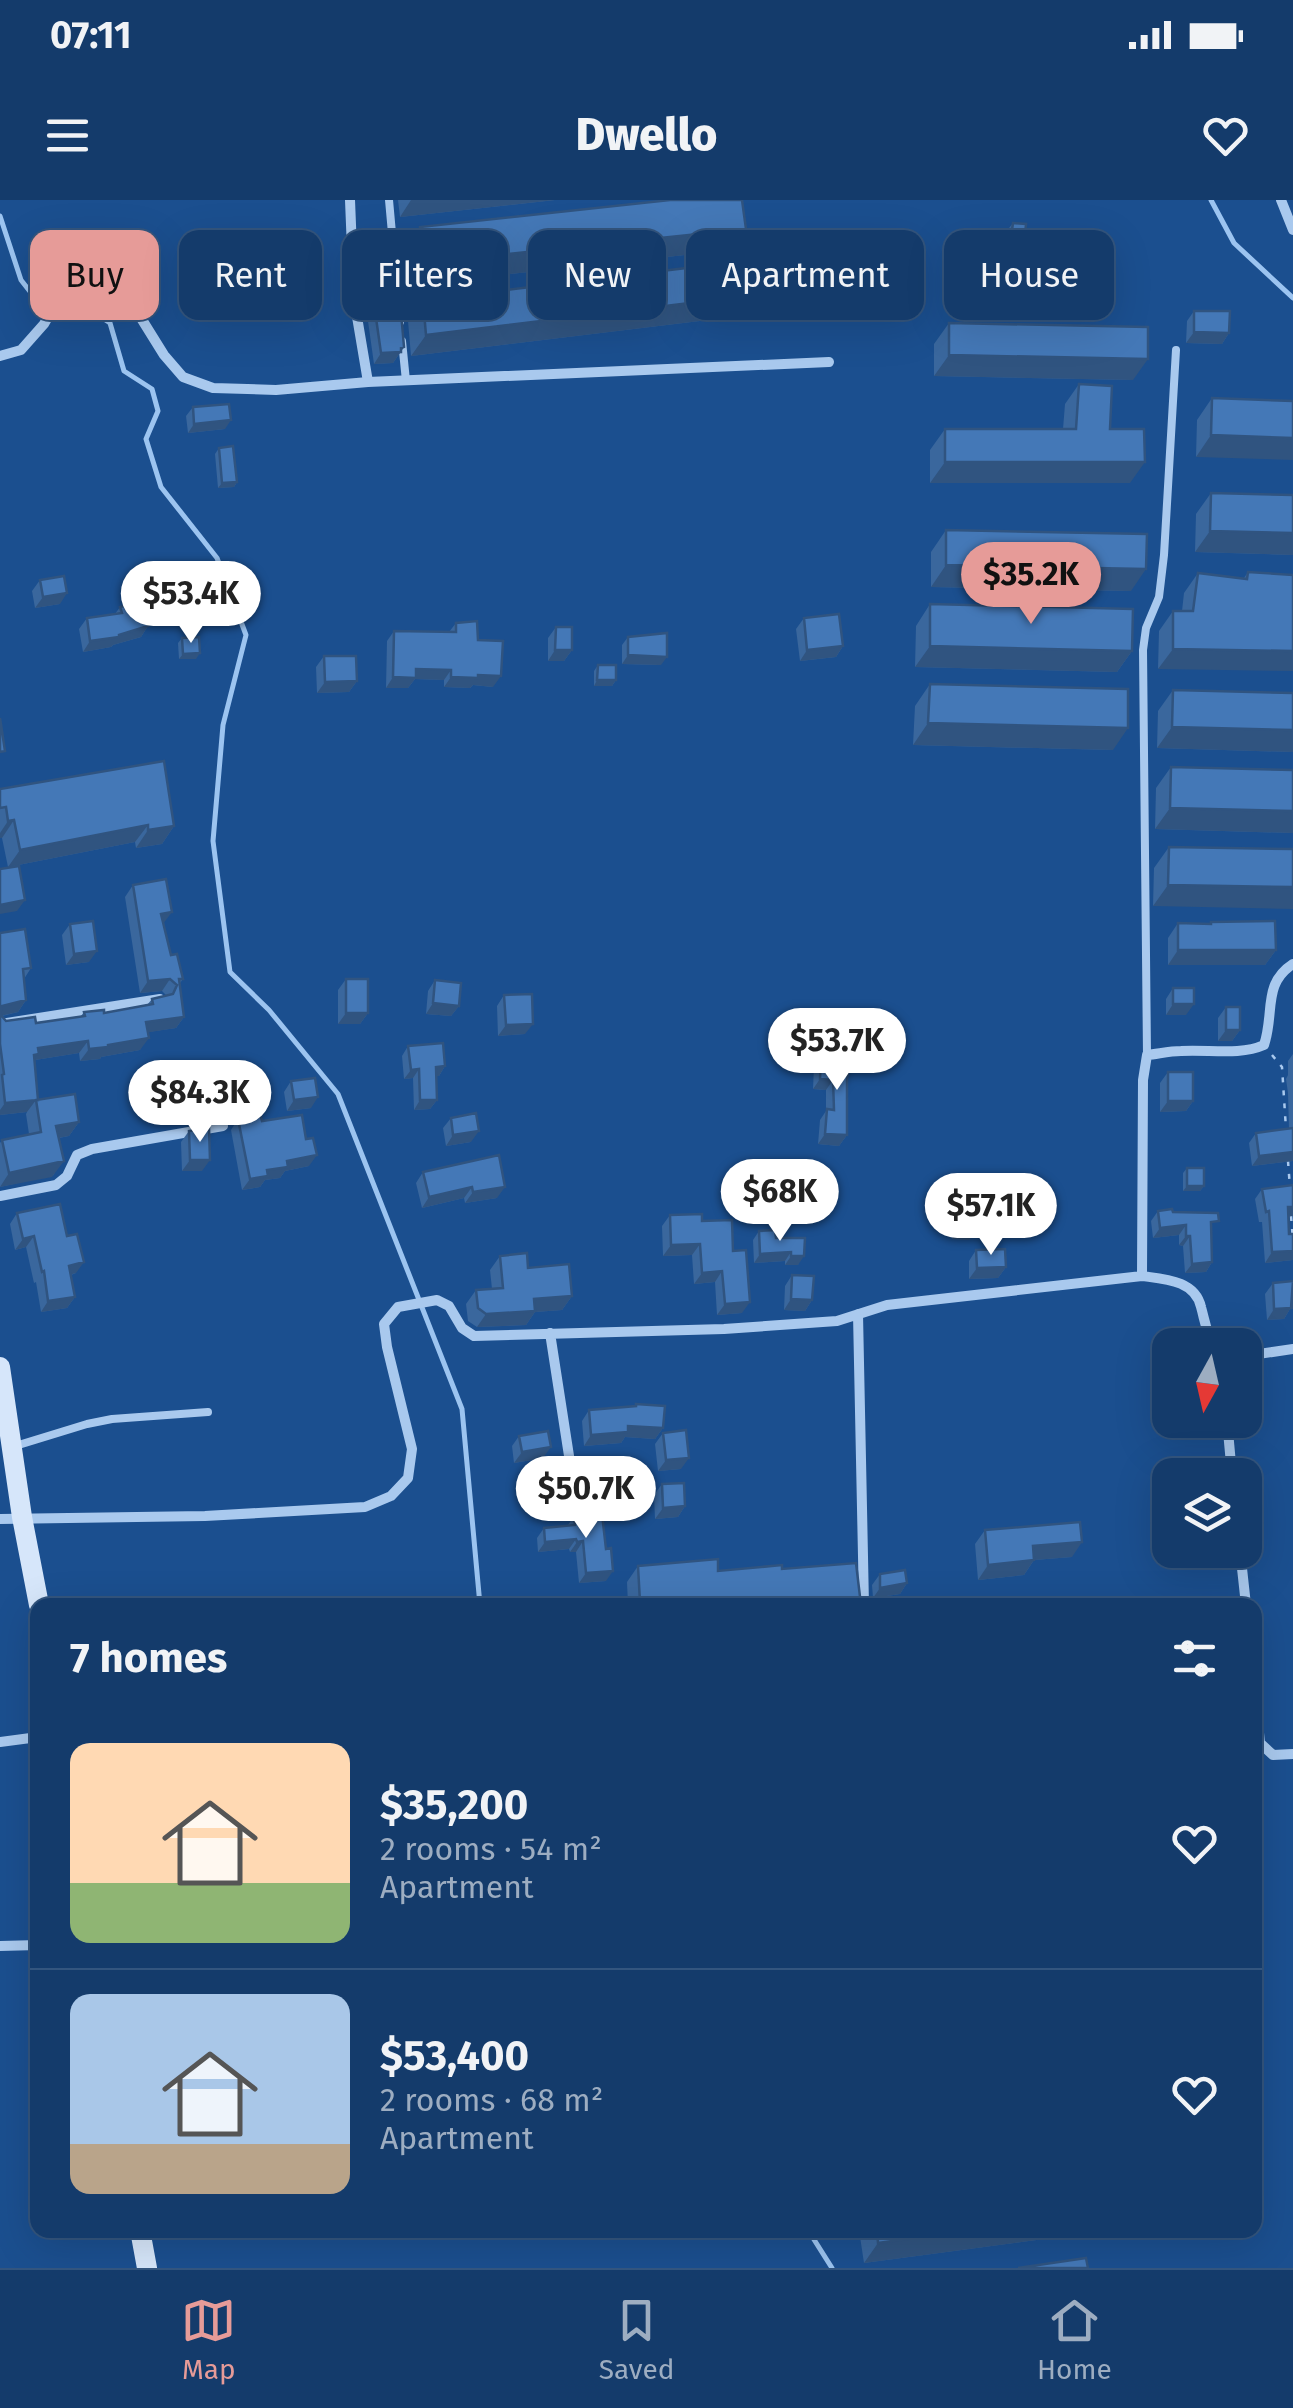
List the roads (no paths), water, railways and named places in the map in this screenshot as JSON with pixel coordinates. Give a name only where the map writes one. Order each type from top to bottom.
[{"type":"main road","points":[[0,1367],[38,1598]]},
{"type":"main road","points":[[141,2238],[147,2268]]},
{"type":"street","points":[[350,200],[354,299],[368,382]]},
{"type":"street","points":[[1280,200],[1293,230]]},
{"type":"street","points":[[0,356],[21,350],[64,292],[84,282],[102,284],[136,310],[164,356],[183,377],[213,388],[276,390],[368,382],[829,362]]},
{"type":"street","points":[[1142,1276],[1142,1080],[1147,1055],[1256,1049],[1264,1044],[1270,1028],[1272,986],[1284,969],[1293,964]]},
{"type":"street","points":[[0,1024],[160,999]]},
{"type":"street","points":[[0,1196],[56,1185],[67,1176],[77,1154],[92,1148],[224,1126]]},
{"type":"street","points":[[0,1519],[205,1516],[364,1506],[391,1496],[408,1478],[412,1449],[384,1324],[398,1307],[436,1300],[449,1306],[462,1328],[474,1336],[724,1330],[837,1321],[886,1305],[1142,1276],[1181,1282],[1200,1300],[1206,1328]]},
{"type":"street","points":[[858,1314],[864,1598]]},
{"type":"street","points":[[550,1333],[578,1514]]},
{"type":"street","points":[[1262,1354],[1293,1349]]},
{"type":"street","points":[[1242,1568],[1245,1598]]},
{"type":"street","points":[[0,1742],[30,1738]]},
{"type":"street","points":[[1262,1745],[1273,1755],[1293,1754]]},
{"type":"street","points":[[0,1946],[30,1945]]},
{"type":"lane","points":[[388,200],[406,381]]},
{"type":"lane","points":[[1147,1055],[1143,650],[1146,628],[1159,597],[1164,555],[1176,350]]},
{"type":"lane","points":[[12,1447],[112,1419],[208,1412]]},
{"type":"waterway","points":[[1211,200],[1234,243],[1293,298]]},
{"type":"waterway","points":[[0,216],[21,280],[39,303],[95,313],[110,323],[124,371],[152,389],[158,411],[146,439],[161,487],[217,558],[246,635],[223,725],[213,841],[230,972],[269,1010],[338,1094],[462,1409],[479,1598]]},
{"type":"waterway","points":[[813,2238],[832,2268]]}]
